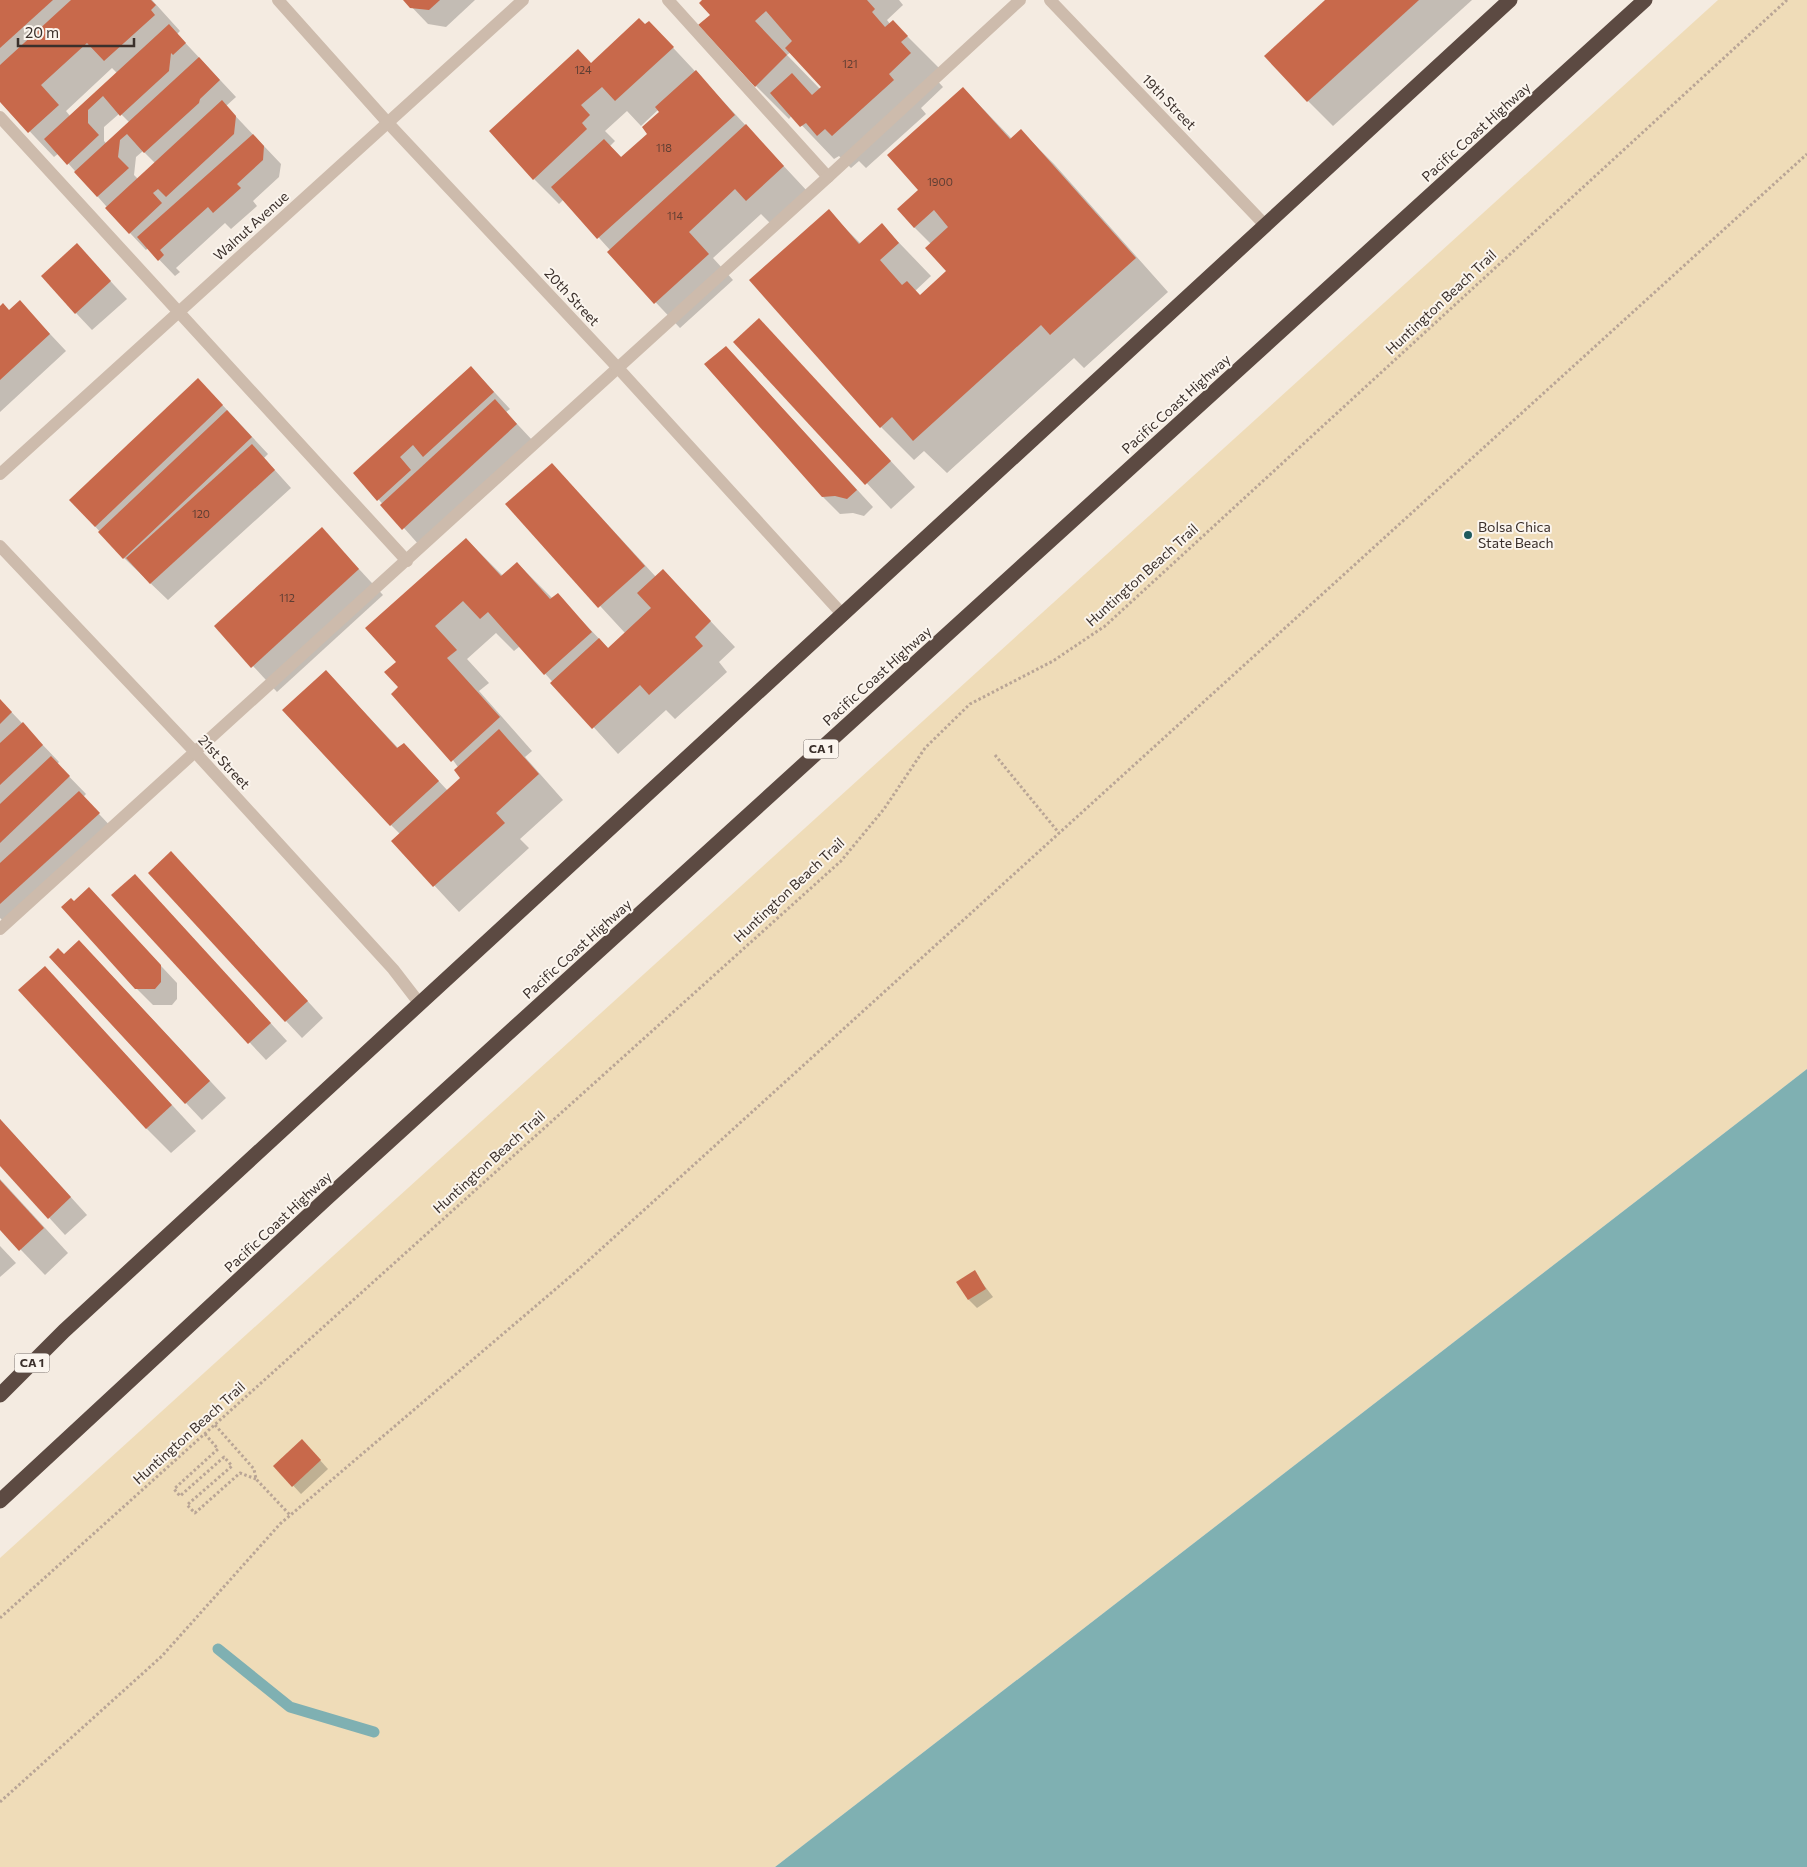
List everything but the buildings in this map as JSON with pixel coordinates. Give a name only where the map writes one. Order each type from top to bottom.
[{"type":"highway","name":"CA 1","points":[[2,1391],[64,1331],[1510,0]]},
{"type":"highway","name":"Pacific Coast Highway","points":[[0,1501],[320,1205],[1645,0]]},
{"type":"street","name":"20th Street","points":[[278,0],[388,123],[618,368],[843,615]]},
{"type":"street","name":"Walnut Avenue","points":[[0,474],[523,0]]},
{"type":"street","points":[[668,0],[828,177]]},
{"type":"street","points":[[0,929],[407,561],[1020,0]]},
{"type":"street","name":"19th Street","points":[[1050,0],[1265,225]]},
{"type":"street","points":[[0,117],[407,561]]},
{"type":"street","name":"21st Street","points":[[0,546],[194,752],[393,969],[420,1004]]},
{"type":"path","name":"Huntington Beach Trail","points":[[0,1618],[841,861],[884,809],[926,748],[970,704],[1053,661],[1105,626],[1787,0]]},
{"type":"path","points":[[0,1802],[162,1656],[280,1524],[578,1270],[1807,154]]},
{"type":"path","points":[[995,755],[1059,833]]},
{"type":"path","points":[[215,1425],[254,1469],[256,1479]]},
{"type":"path","points":[[204,1434],[218,1449],[174,1489],[180,1496],[224,1457],[232,1466],[187,1505],[195,1513],[240,1473],[256,1479],[290,1515]]},
{"type":"sand","name":"Bolsa Chica State Beach","points":[[1718,0],[1807,0],[1807,1069],[775,1867],[0,1867],[0,1558]]},
{"type":"water","points":[[1807,1069],[1807,1867],[775,1867]]},
{"type":"waterway","points":[[218,1649],[290,1707],[374,1732]]},
{"type":"place","name":"Bolsa Chica State Beach","points":[[1468,535]]}]
